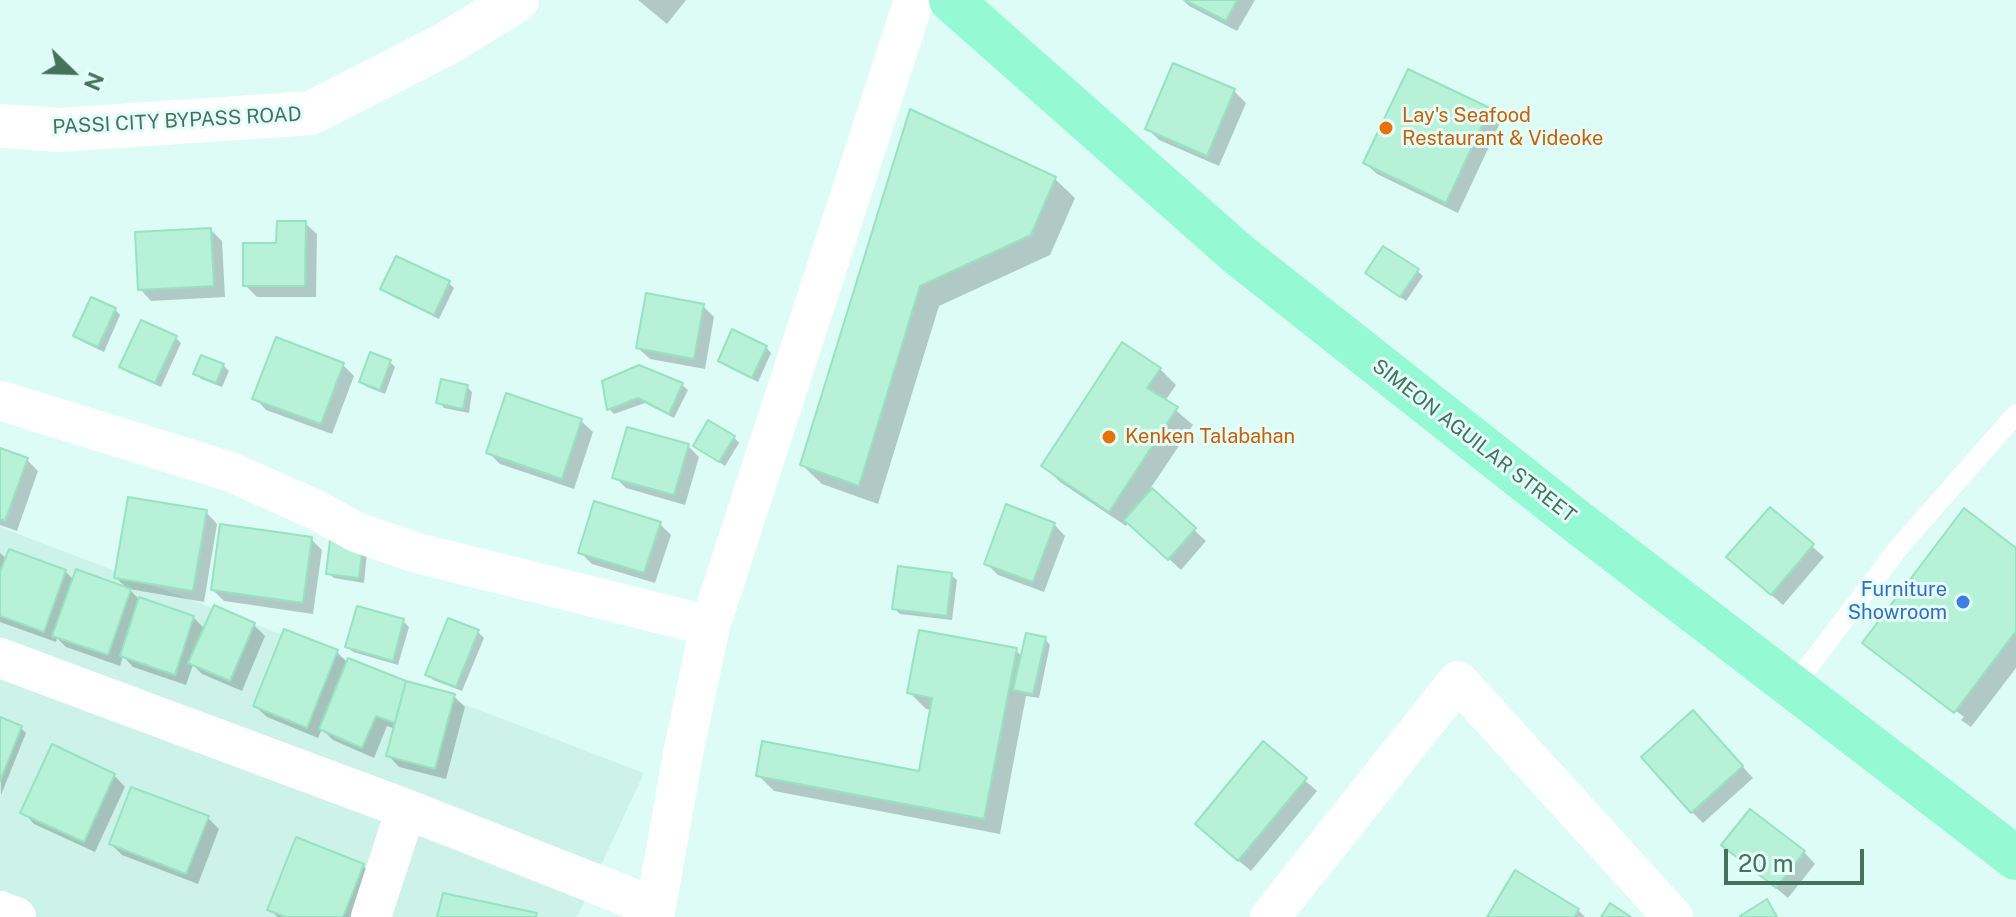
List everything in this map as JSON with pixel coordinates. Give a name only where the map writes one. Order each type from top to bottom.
[{"type":"highway","name":"SIMEON AGUILAR STREET","points":[[951,0],[1238,254],[1563,510],[2016,858]]},
{"type":"main road","name":"PASSI CITY BYPASS ROAD","points":[[0,126],[60,130],[311,113],[448,43],[517,0]]},
{"type":"street","points":[[0,658],[406,809],[654,912],[710,626],[914,0]]},
{"type":"street","points":[[2,401],[231,472],[316,510],[356,532],[417,553],[710,626]]},
{"type":"street","points":[[1270,917],[1458,681],[1673,917]]},
{"type":"street","points":[[371,917],[406,809]]},
{"type":"street","points":[[0,911],[16,917]]},
{"type":"lane","points":[[1793,687],[1900,546],[2016,414]]},
{"type":"shaded area","points":[[0,527],[644,773],[577,917],[0,917]]},
{"type":"building","points":[[1185,0],[1237,0],[1226,21]]},
{"type":"building","points":[[1173,63],[1235,89],[1207,156],[1145,129]]},
{"type":"building","points":[[1408,69],[1490,108],[1446,203],[1363,163]]},
{"type":"building","points":[[910,109],[1056,177],[1031,235],[920,286],[859,486],[800,465]]},
{"type":"building","points":[[277,221],[306,221],[305,286],[243,286],[243,243],[276,243]]},
{"type":"building","points":[[211,228],[214,286],[138,290],[135,232]]},
{"type":"building","points":[[1383,246],[1419,269],[1400,297],[1365,273]]},
{"type":"building","points":[[396,256],[450,281],[434,315],[380,289]]},
{"type":"building","points":[[646,293],[704,304],[694,359],[636,348]]},
{"type":"building","points":[[91,297],[116,308],[98,347],[73,336]]},
{"type":"building","points":[[141,320],[177,336],[155,383],[119,367]]},
{"type":"building","points":[[732,329],[767,346],[752,378],[718,361]]},
{"type":"building","points":[[276,337],[344,363],[321,424],[252,399]]},
{"type":"building","name":"Kenken Talabahan","points":[[1122,342],[1161,368],[1147,388],[1178,407],[1109,512],[1041,466]]},
{"type":"building","points":[[370,352],[391,360],[380,390],[359,382]]},
{"type":"building","points":[[201,355],[224,364],[216,383],[193,374]]},
{"type":"building","points":[[639,365],[683,383],[669,414],[638,398],[607,410],[602,381]]},
{"type":"building","points":[[441,379],[468,385],[463,409],[436,403]]},
{"type":"building","points":[[506,393],[582,419],[562,479],[486,453]]},
{"type":"building","points":[[708,420],[735,436],[719,462],[693,446]]},
{"type":"building","points":[[627,427],[689,444],[674,495],[612,478]]},
{"type":"building","points":[[0,448],[28,458],[5,521],[0,519]]},
{"type":"building","points":[[1152,488],[1196,528],[1168,560],[1124,520]]},
{"type":"building","points":[[128,497],[207,510],[193,591],[114,578]]},
{"type":"building","points":[[594,501],[661,522],[644,573],[578,553]]},
{"type":"building","points":[[1006,504],[1055,523],[1033,582],[984,564]]},
{"type":"building","points":[[1770,507],[1814,544],[1771,595],[1726,557]]},
{"type":"building","points":[[1964,508],[2016,548],[2016,631],[1954,713],[1862,643]]},
{"type":"building","points":[[220,524],[312,537],[303,603],[211,590]]},
{"type":"building","points":[[330,540],[363,544],[359,578],[326,574]]},
{"type":"building","points":[[9,549],[66,570],[44,632],[0,616],[0,572]]},
{"type":"building","points":[[898,566],[952,573],[947,616],[892,609]]},
{"type":"building","points":[[76,569],[131,589],[108,655],[52,636]]},
{"type":"building","points":[[139,597],[194,616],[175,675],[120,656]]},
{"type":"building","points":[[214,605],[255,623],[230,681],[188,663]]},
{"type":"building","points":[[357,606],[404,619],[393,661],[345,647]]},
{"type":"building","points":[[448,618],[479,630],[456,687],[425,675]]},
{"type":"building","points":[[284,629],[338,650],[307,728],[253,706]]},
{"type":"building","points":[[919,630],[1017,648],[984,819],[756,776],[762,741],[919,771],[932,698],[907,693]]},
{"type":"building","points":[[1026,633],[1046,637],[1033,694],[1013,690]]},
{"type":"building","points":[[348,658],[406,681],[395,723],[376,716],[362,748],[319,729]]},
{"type":"building","points":[[406,681],[455,694],[435,769],[386,756]]},
{"type":"building","points":[[1693,710],[1743,766],[1691,813],[1641,757]]},
{"type":"building","points":[[0,717],[22,726],[0,781]]},
{"type":"building","points":[[1263,741],[1307,778],[1238,861],[1195,824]]},
{"type":"building","points":[[52,744],[115,774],[84,842],[20,813]]},
{"type":"building","points":[[131,787],[209,816],[186,874],[109,844]]},
{"type":"building","points":[[1750,809],[1805,851],[1776,888],[1721,845]]},
{"type":"building","points":[[296,837],[364,864],[343,917],[286,917],[267,910]]},
{"type":"building","points":[[1515,870],[1579,909],[1574,917],[1487,917]]},
{"type":"building","points":[[443,893],[537,913],[536,917],[437,917]]},
{"type":"building","points":[[1767,899],[1777,917],[1740,917],[1740,916]]},
{"type":"building","points":[[1610,903],[1631,917],[1601,917]]},
{"type":"place","name":"Lay's Seafood Restaurant & Videoke","points":[[1386,128]]},
{"type":"place","name":"Kenken Talabahan","points":[[1109,437]]},
{"type":"place","name":"Furniture Showroom","points":[[1963,602]]}]
